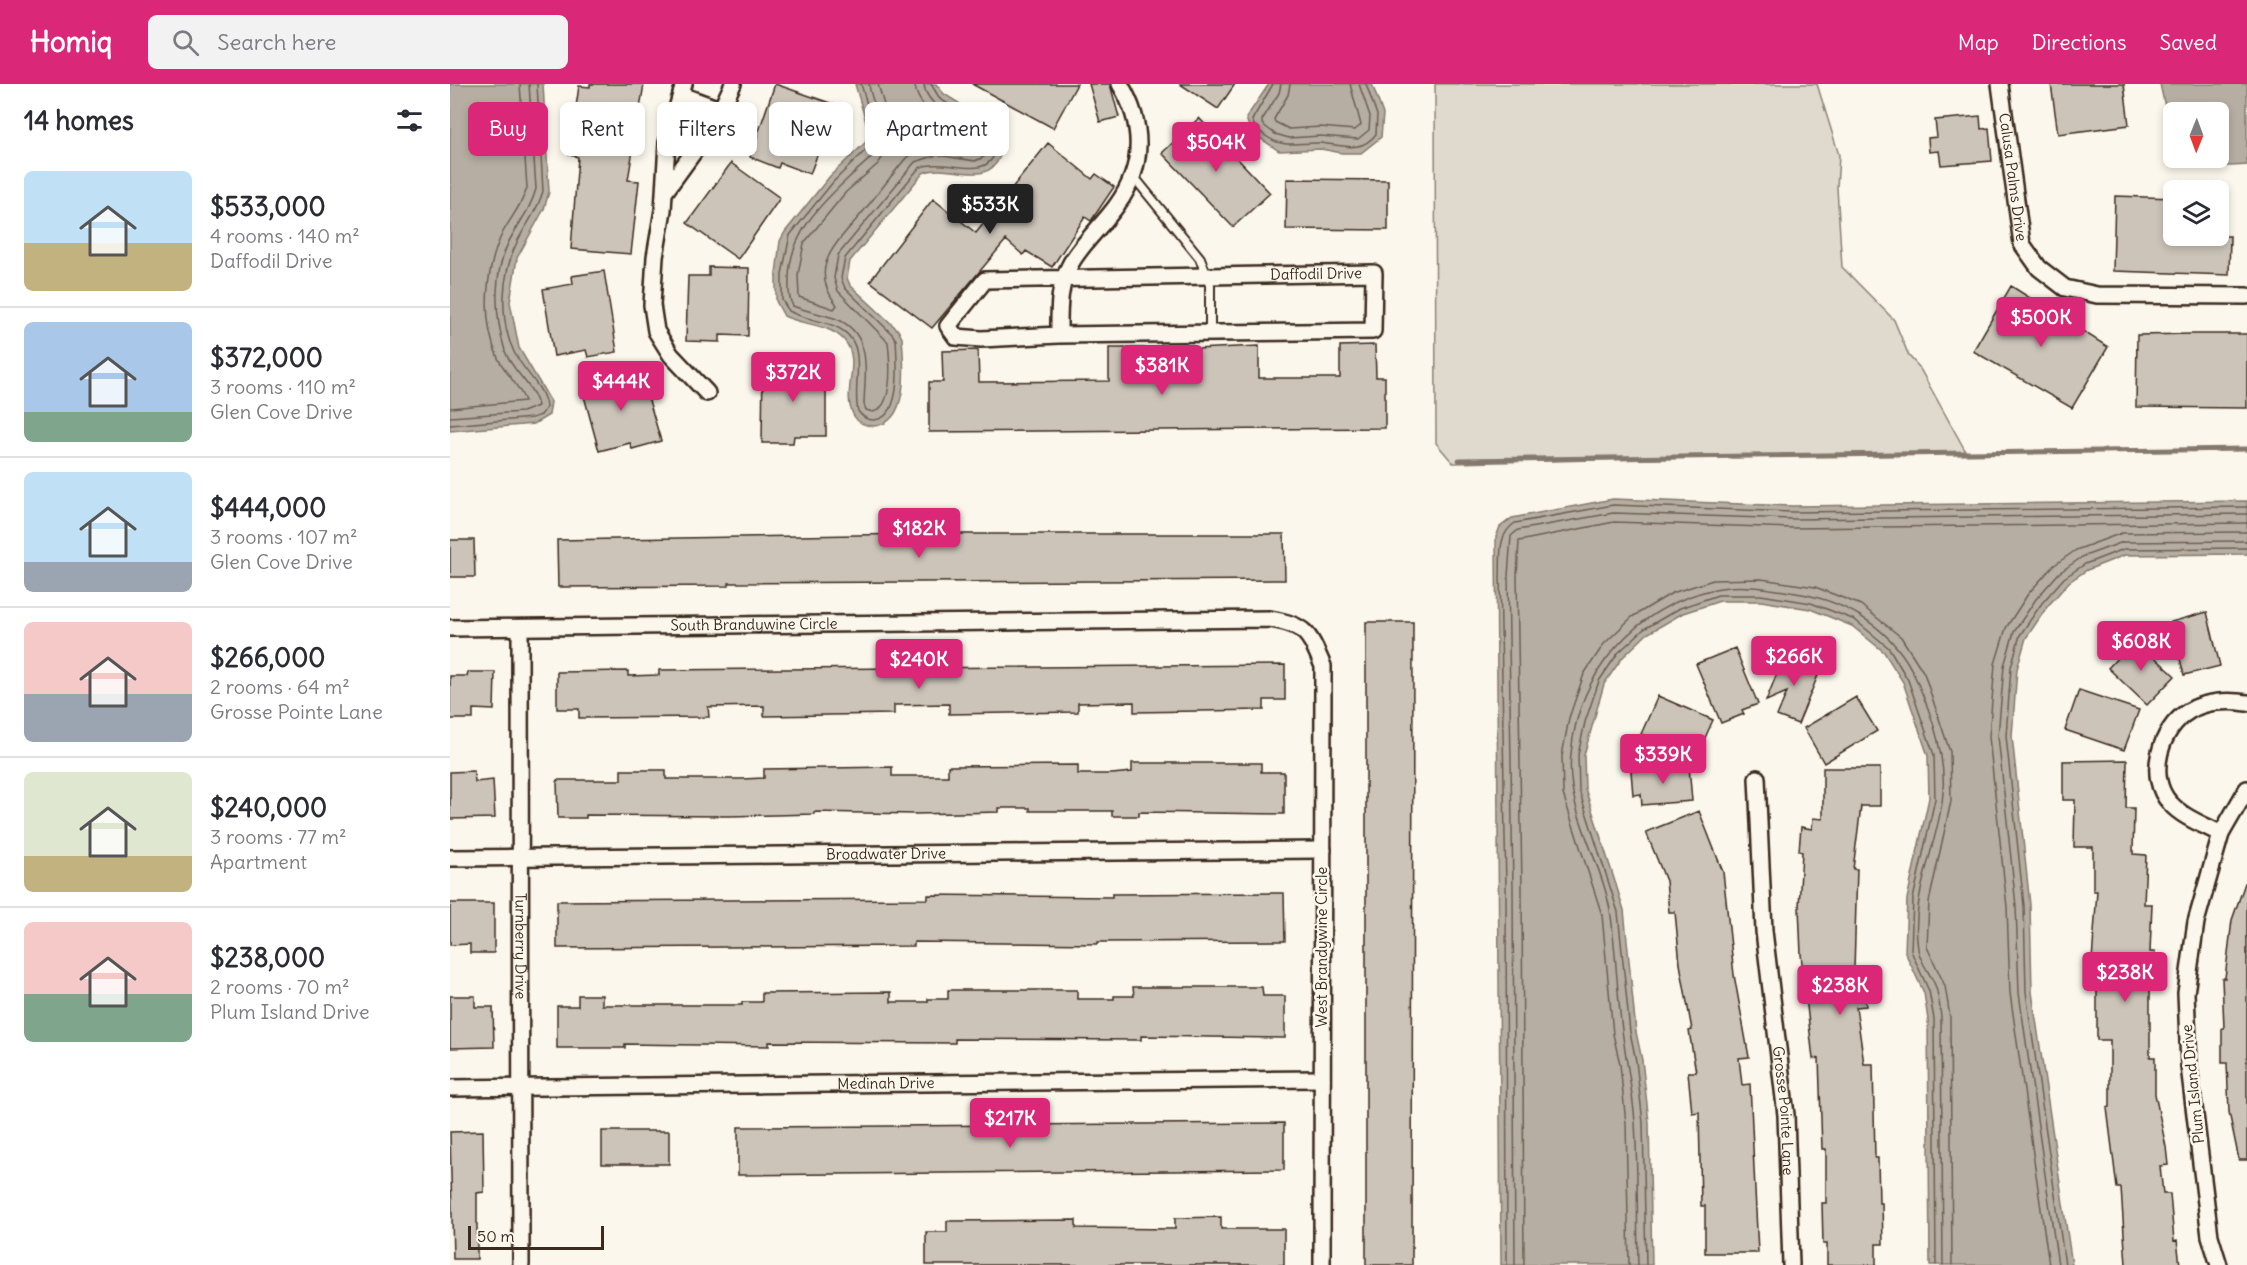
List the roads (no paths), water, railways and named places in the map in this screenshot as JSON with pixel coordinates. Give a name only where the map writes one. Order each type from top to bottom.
[{"type":"street","points":[[725,102],[733,84]]},
{"type":"street","name":"Calusa Palms Drive","points":[[2000,84],[2022,244],[2039,268],[2065,288],[2097,295],[2247,296]]},
{"type":"street","points":[[1059,335],[1059,296],[1071,263],[1118,204],[1134,177],[1140,151],[1137,125],[1121,85]]},
{"type":"street","points":[[706,102],[682,90],[667,143],[652,304],[656,331],[671,355],[707,393]]},
{"type":"street","points":[[664,192],[689,156]]},
{"type":"street","name":"Daffodil Drive","points":[[1374,273],[1373,332],[972,338],[956,337],[948,326],[985,280],[1066,276],[1206,274],[1374,273]]},
{"type":"street","name":"South Brandywine Circle","points":[[450,628],[1270,619],[1290,622],[1308,632]]},
{"type":"street","name":"Turnberry Drive","points":[[520,628],[521,1265]]},
{"type":"street","name":"West Brandywine Circle","points":[[1308,632],[1323,666],[1322,1265]]},
{"type":"street","points":[[2221,834],[2180,812],[2170,804],[2163,793],[2160,781],[2159,750],[2175,720],[2190,710],[2226,701],[2247,703]]},
{"type":"street","name":"Grosse Pointe Lane","points":[[1757,778],[1759,878],[1786,1115],[1791,1265]]},
{"type":"street","name":"Plum Island Drive","points":[[2219,1265],[2210,1236],[2190,1066],[2186,993],[2196,922],[2221,834],[2247,789]]},
{"type":"street","name":"Broadwater Drive","points":[[450,858],[1323,850]]},
{"type":"street","name":"Medinah Drive","points":[[450,1088],[1322,1078]]},
{"type":"lane","points":[[1134,177],[1200,258],[1210,285],[1210,333]]},
{"type":"water","points":[[450,84],[543,84],[544,102],[468,102],[468,156],[547,156],[549,192],[544,209],[517,258],[510,302],[519,348],[551,402],[549,415],[534,424],[450,431]]},
{"type":"water","points":[[855,84],[936,84],[944,94],[957,102],[865,102],[865,119]]},
{"type":"water","points":[[1269,84],[1372,84],[1383,114],[1381,137],[1361,153],[1342,153],[1321,149],[1279,151],[1251,132],[1246,118]]},
{"type":"water","points":[[2160,84],[2247,84],[2247,165],[2229,166],[2229,102],[2164,102]]},
{"type":"water","points":[[865,143],[865,156],[1000,156],[994,166],[986,171],[966,173],[933,170],[923,173],[850,261],[847,278],[850,285],[898,330],[902,338],[904,376],[899,404],[894,415],[886,423],[874,426],[858,421],[850,407],[852,358],[844,340],[824,328],[784,316],[776,301],[780,241],[830,176]]},
{"type":"water","points":[[1613,499],[1792,506],[2247,501],[2247,554],[2125,555],[2087,570],[2069,582],[2047,607],[2026,638],[2017,669],[2012,736],[2030,905],[2032,992],[2072,1265],[1930,1265],[1928,1020],[1924,993],[1905,952],[1907,899],[1929,798],[1928,756],[1903,682],[1884,652],[1852,626],[1810,609],[1761,601],[1720,601],[1683,613],[1647,634],[1622,658],[1604,684],[1584,755],[1585,788],[1624,910],[1636,1032],[1642,1060],[1649,1122],[1652,1265],[1501,1265],[1496,537],[1500,527],[1512,518]]},
{"type":"waterway","points":[[1459,460],[2247,449]]}]
